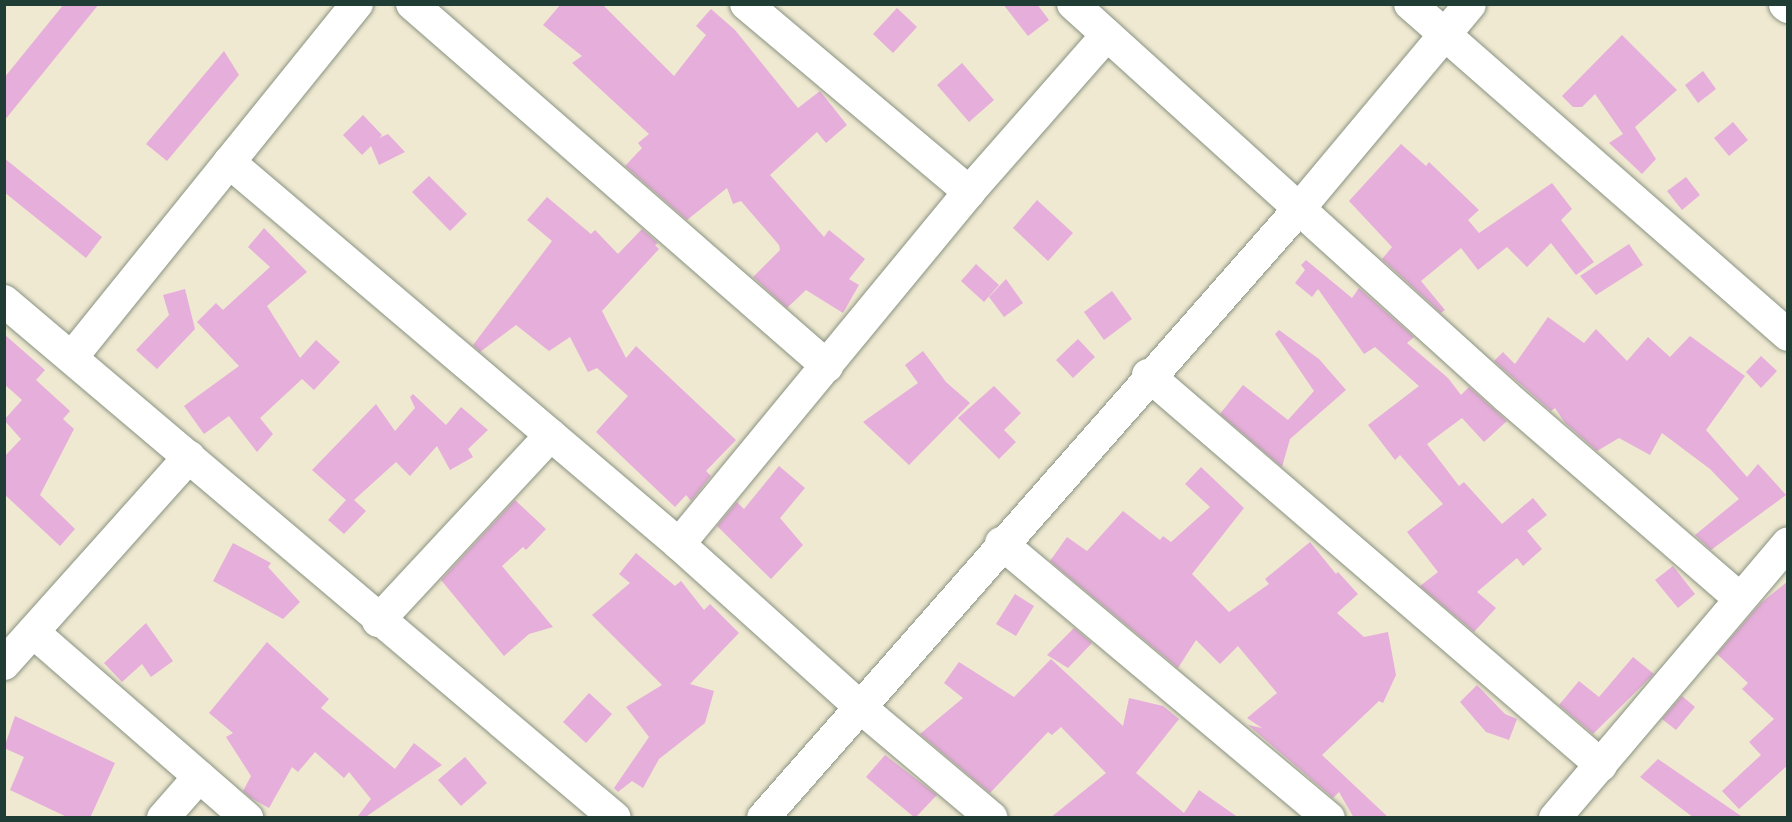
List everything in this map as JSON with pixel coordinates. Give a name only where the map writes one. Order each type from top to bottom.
[{"type":"street","points":[[72,357],[357,4]]},
{"type":"street","points":[[412,4],[827,366]]},
{"type":"street","points":[[746,4],[969,192]]},
{"type":"street","points":[[1073,4],[1298,210],[1740,599]]},
{"type":"street","points":[[1410,4],[1788,335]]},
{"type":"street","points":[[763,818],[1148,375],[1298,210],[1470,4]]},
{"type":"street","points":[[679,544],[969,192],[1107,35]]},
{"type":"street","points":[[229,162],[679,544],[860,706],[992,818]]},
{"type":"street","points":[[10,315],[72,357],[378,621],[615,818]]},
{"type":"street","points":[[1148,375],[1601,765]]},
{"type":"street","points":[[378,621],[551,435]]},
{"type":"street","points":[[4,664],[189,457]]},
{"type":"street","points":[[1001,543],[1329,818]]},
{"type":"street","points":[[1555,818],[1788,543]]},
{"type":"street","points":[[33,632],[247,818]]},
{"type":"street","points":[[163,818],[199,777]]},
{"type":"building","points":[[64,4],[99,4],[4,121],[4,78]]},
{"type":"building","points":[[561,4],[602,4],[674,76],[706,35],[696,26],[711,9],[735,30],[798,108],[820,91],[847,125],[826,143],[817,132],[770,175],[824,237],[829,230],[865,259],[849,279],[859,285],[843,313],[806,290],[787,308],[753,277],[780,250],[779,245],[741,201],[733,204],[727,188],[687,220],[625,166],[642,148],[638,143],[649,134],[572,63],[582,56],[543,25]]},
{"type":"building","points":[[1003,4],[1037,4],[1049,20],[1028,36]]},
{"type":"building","points":[[897,8],[917,27],[893,53],[873,34]]},
{"type":"building","points":[[1622,35],[1677,90],[1635,127],[1656,159],[1642,174],[1609,143],[1623,134],[1595,94],[1582,107],[1573,107],[1562,96]]},
{"type":"building","points":[[224,51],[239,75],[167,161],[146,144]]},
{"type":"building","points":[[962,63],[994,100],[969,122],[937,85]]},
{"type":"building","points":[[1703,71],[1716,89],[1698,103],[1685,85]]},
{"type":"building","points":[[363,115],[382,135],[379,138],[388,134],[405,152],[379,165],[371,146],[362,155],[343,135]]},
{"type":"building","points":[[1733,122],[1748,140],[1729,156],[1714,138]]},
{"type":"building","points":[[1401,144],[1426,166],[1429,162],[1479,210],[1468,220],[1479,233],[1552,183],[1572,209],[1561,220],[1594,262],[1576,275],[1551,243],[1527,267],[1507,247],[1478,270],[1461,248],[1421,281],[1445,310],[1441,313],[1382,259],[1392,247],[1349,201]]},
{"type":"building","points":[[4,158],[102,237],[86,258],[4,192]]},
{"type":"building","points":[[429,176],[467,214],[450,231],[412,192]]},
{"type":"building","points":[[1686,177],[1700,195],[1682,210],[1667,191]]},
{"type":"building","points":[[547,197],[591,234],[595,230],[618,254],[642,229],[658,243],[655,245],[659,249],[602,311],[626,358],[636,346],[736,440],[706,471],[711,476],[691,501],[686,495],[675,507],[596,432],[628,396],[597,368],[588,372],[570,337],[549,351],[516,325],[480,352],[473,345],[552,241],[527,220]]},
{"type":"building","points":[[1037,200],[1073,233],[1048,261],[1013,228]]},
{"type":"building","points":[[264,228],[307,272],[267,306],[300,358],[316,340],[340,362],[314,390],[302,379],[260,418],[273,434],[257,452],[229,416],[204,434],[184,406],[239,366],[197,322],[216,303],[223,310],[270,267],[248,247]]},
{"type":"building","points":[[1629,244],[1643,265],[1596,295],[1580,276]]},
{"type":"building","points":[[1306,260],[1352,298],[1359,288],[1414,337],[1407,343],[1448,378],[1461,395],[1469,387],[1507,421],[1484,442],[1462,418],[1427,444],[1459,486],[1464,482],[1502,524],[1533,498],[1547,515],[1527,531],[1542,549],[1523,566],[1517,558],[1477,592],[1496,608],[1474,632],[1420,586],[1438,572],[1407,532],[1443,504],[1400,455],[1395,460],[1368,425],[1419,386],[1375,347],[1364,354],[1318,289],[1312,297],[1295,283],[1305,270],[1301,265]]},
{"type":"building","points":[[976,264],[999,285],[984,302],[961,281]]},
{"type":"building","points":[[1006,279],[1023,303],[1004,317],[989,297]]},
{"type":"building","points":[[185,289],[195,329],[157,369],[136,350],[169,315],[163,295]]},
{"type":"building","points":[[1112,291],[1132,319],[1104,340],[1084,312]]},
{"type":"building","points":[[1548,317],[1584,343],[1596,329],[1627,361],[1648,337],[1670,357],[1690,336],[1745,376],[1706,430],[1747,477],[1758,464],[1786,495],[1711,550],[1695,535],[1739,499],[1710,469],[1662,433],[1650,455],[1619,438],[1597,451],[1565,423],[1555,408],[1551,411],[1494,361],[1503,352],[1515,364]]},
{"type":"building","points":[[1279,330],[1319,359],[1346,390],[1290,439],[1282,467],[1220,414],[1243,385],[1288,420],[1314,391],[1275,334]]},
{"type":"building","points":[[4,334],[45,370],[36,380],[70,411],[63,419],[74,429],[40,495],[75,529],[60,546],[4,494],[4,457],[21,439],[4,420],[22,400],[4,384]]},
{"type":"building","points":[[1078,339],[1095,357],[1073,378],[1056,360]]},
{"type":"building","points":[[923,351],[946,382],[970,403],[909,465],[863,422],[918,383],[905,365]]},
{"type":"building","points":[[1761,356],[1777,371],[1761,388],[1746,372]]},
{"type":"building","points":[[994,386],[1021,413],[1004,430],[1016,442],[999,459],[958,418]]},
{"type":"building","points":[[413,394],[446,425],[461,407],[488,430],[468,449],[473,457],[450,470],[437,446],[410,476],[396,462],[354,500],[366,511],[344,534],[328,520],[346,500],[312,470],[376,404],[395,431],[415,408],[410,397]]},
{"type":"building","points":[[779,466],[805,488],[780,518],[803,545],[771,579],[717,526],[737,502],[744,509]]},
{"type":"building","points":[[1201,467],[1244,508],[1192,574],[1229,612],[1269,584],[1265,579],[1310,542],[1336,574],[1338,572],[1358,594],[1337,613],[1364,637],[1388,632],[1396,675],[1383,703],[1379,701],[1322,755],[1389,818],[1354,818],[1339,792],[1333,798],[1248,725],[1262,728],[1247,718],[1277,693],[1238,646],[1220,664],[1196,640],[1178,668],[1050,561],[1067,537],[1087,551],[1123,511],[1160,540],[1163,536],[1171,542],[1210,507],[1185,484]]},
{"type":"building","points":[[515,500],[546,529],[526,550],[523,547],[502,566],[553,627],[529,634],[504,656],[441,580]]},
{"type":"building","points":[[233,543],[271,563],[268,567],[300,602],[283,619],[213,581]]},
{"type":"building","points":[[636,553],[675,586],[681,581],[704,610],[710,604],[739,633],[690,684],[714,691],[705,723],[659,759],[643,788],[632,781],[618,792],[614,788],[649,737],[626,707],[662,685],[592,615],[630,583],[619,574]]},
{"type":"building","points":[[1673,566],[1695,594],[1678,608],[1655,580]]},
{"type":"building","points":[[1788,581],[1788,765],[1739,809],[1722,791],[1761,755],[1749,742],[1774,719],[1742,689],[1748,683],[1717,654],[1761,603]]},
{"type":"building","points":[[1015,594],[1034,606],[1016,636],[996,624]]},
{"type":"building","points":[[146,623],[173,661],[151,677],[142,664],[122,682],[104,663]]},
{"type":"building","points":[[1074,628],[1092,643],[1068,668],[1047,655]]},
{"type":"building","points":[[267,642],[329,699],[321,708],[395,769],[414,743],[442,765],[364,818],[358,816],[371,799],[349,772],[344,778],[315,752],[298,772],[292,767],[269,808],[251,798],[243,791],[251,776],[226,737],[233,733],[209,713]]},
{"type":"building","points":[[1633,657],[1654,674],[1593,734],[1559,705],[1579,681],[1599,697]]},
{"type":"building","points":[[1051,659],[1123,726],[1129,698],[1163,706],[1179,719],[1136,773],[1184,813],[1199,790],[1239,818],[1050,818],[1106,773],[1061,727],[1052,735],[1048,732],[990,793],[920,734],[963,698],[944,683],[959,662],[1014,697]]},
{"type":"building","points":[[1477,685],[1505,714],[1517,719],[1509,740],[1486,732],[1460,702]]},
{"type":"building","points":[[589,693],[612,714],[586,743],[563,722]]},
{"type":"building","points":[[1682,696],[1695,707],[1676,730],[1662,719]]},
{"type":"building","points":[[15,716],[115,763],[90,818],[69,818],[10,790],[24,757],[4,748]]},
{"type":"building","points":[[885,755],[937,795],[915,818],[866,777]]},
{"type":"building","points":[[465,757],[487,783],[461,806],[438,780]]},
{"type":"building","points":[[1658,759],[1744,818],[1694,818],[1640,777]]}]
